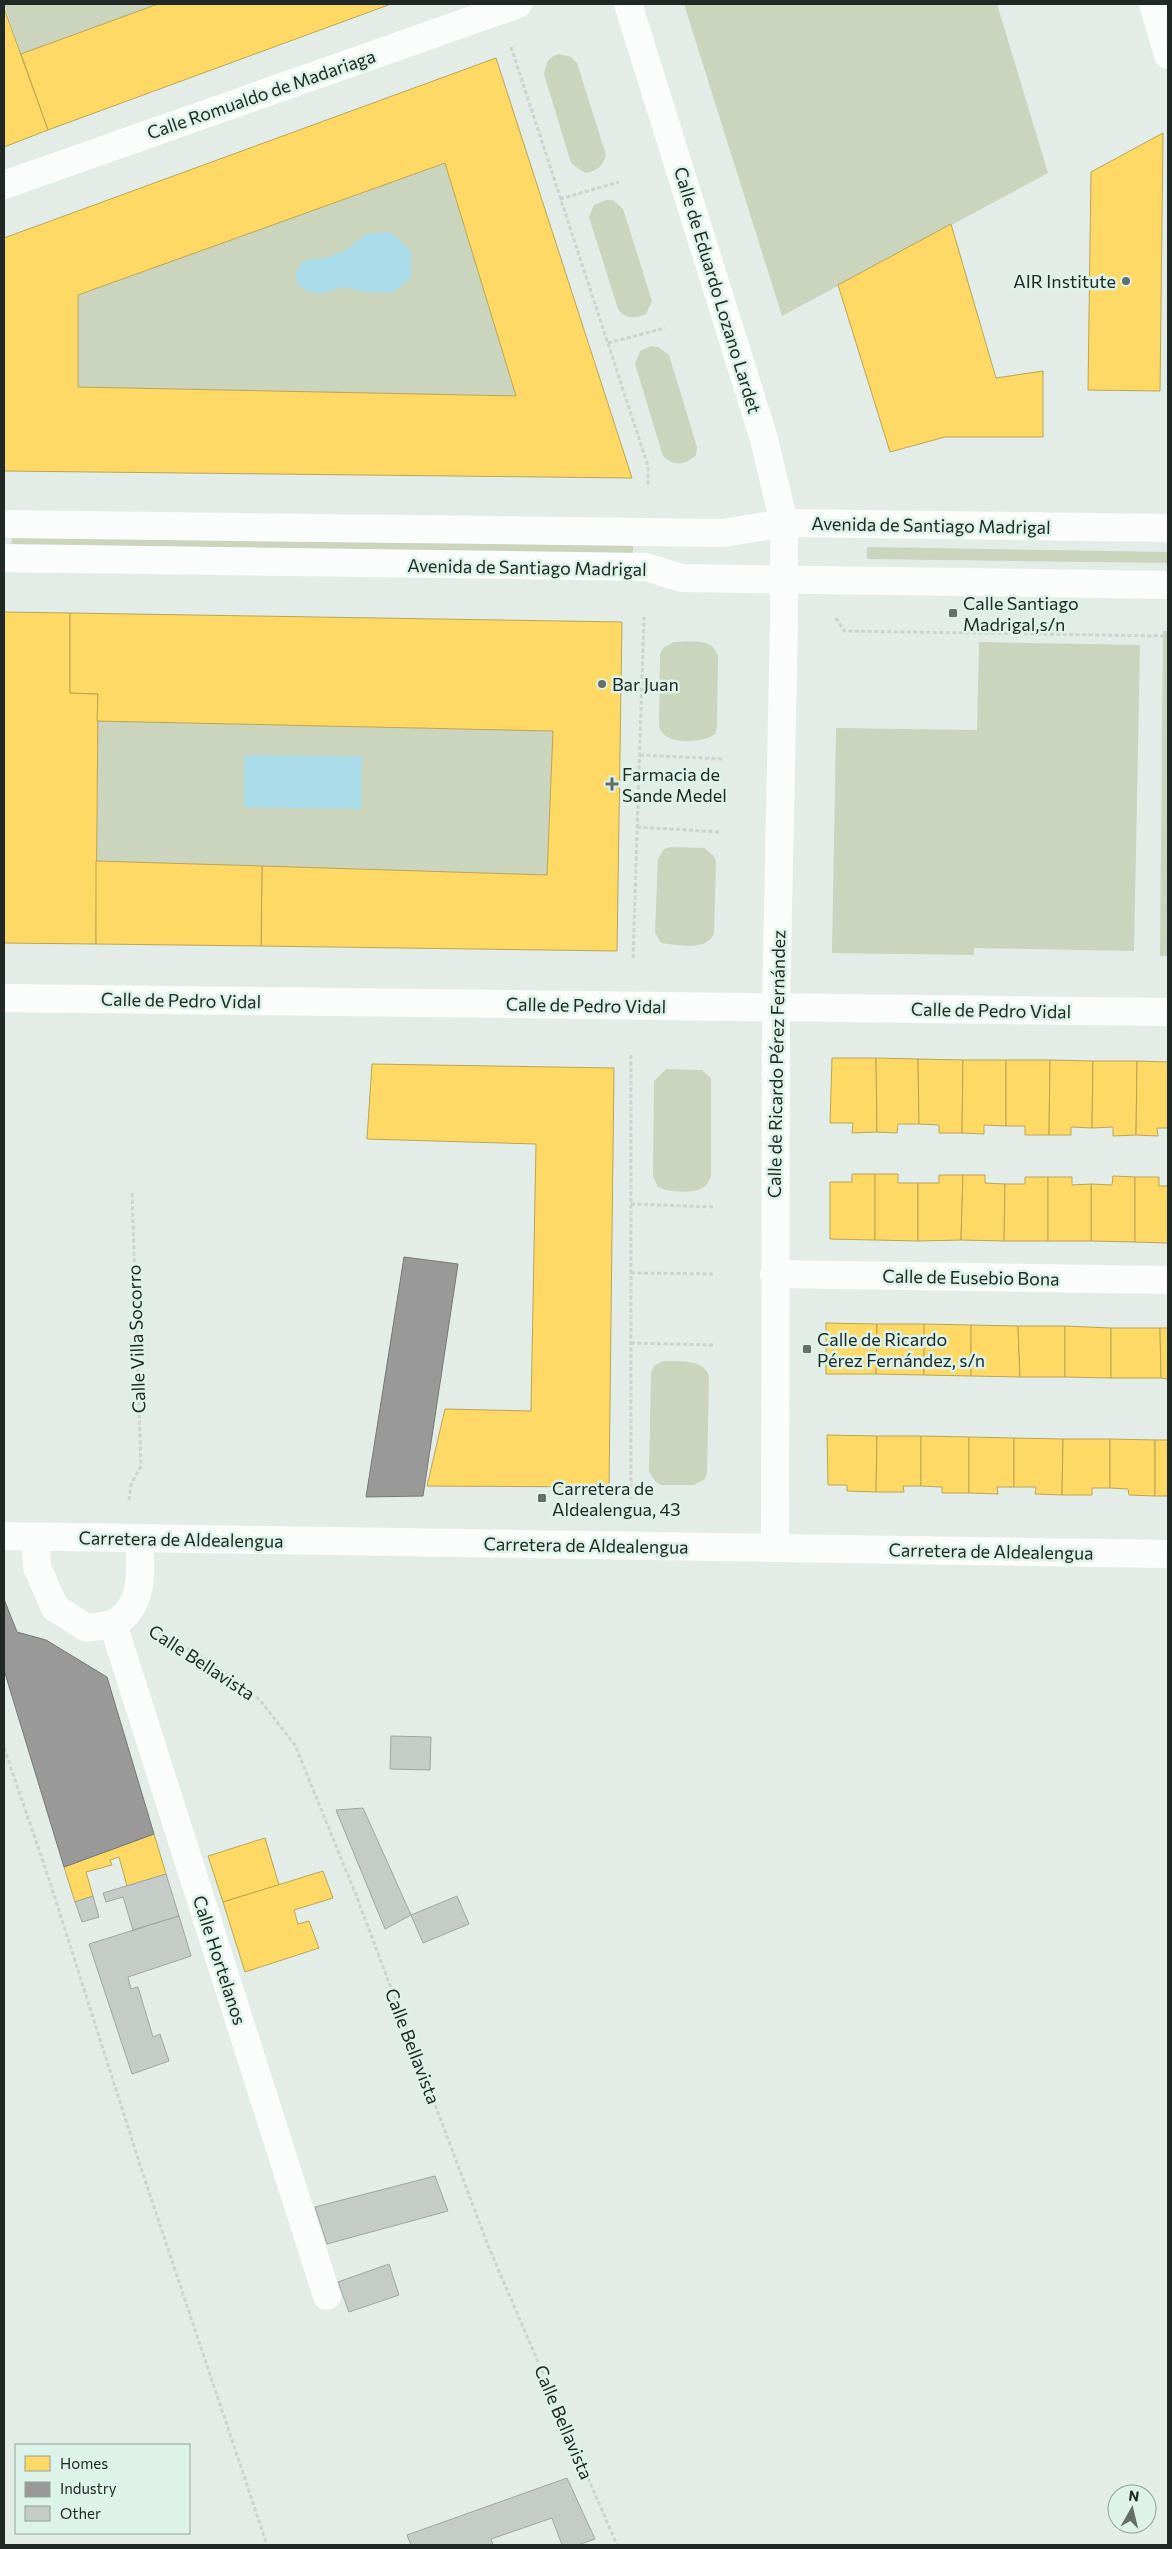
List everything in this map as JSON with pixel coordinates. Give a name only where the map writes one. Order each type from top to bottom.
[{"type":"street","name":"Calle Romualdo de Madariaga","points":[[4,185],[518,4]]},
{"type":"street","name":"Calle de Eduardo Lozano Lardet","points":[[628,4],[764,439],[784,523],[785,580]]},
{"type":"street","points":[[1153,4],[1168,55]]},
{"type":"street","name":"Avenida de Santiago Madrigal","points":[[4,524],[723,533],[784,523],[1168,528]]},
{"type":"street","name":"Avenida de Santiago Madrigal","points":[[4,558],[646,567],[681,578],[1168,585]]},
{"type":"street","name":"Calle de Ricardo Pérez Fernández","points":[[775,1548],[774,1274],[776,1007],[785,580]]},
{"type":"street","name":"Calle de Pedro Vidal","points":[[4,998],[1168,1012]]},
{"type":"street","name":"Calle de Eusebio Bona","points":[[774,1274],[1168,1280]]},
{"type":"street","name":"Carretera de Aldealengua","points":[[4,1536],[1168,1554]]},
{"type":"street","points":[[35,1537],[37,1567],[55,1608],[87,1628],[120,1619],[134,1604],[141,1569],[139,1538]]},
{"type":"street","name":"Calle Hortelanos","points":[[120,1619],[327,2296]]},
{"type":"path","points":[[509,41],[648,466],[648,486]]},
{"type":"path","points":[[560,198],[619,182]]},
{"type":"path","points":[[608,343],[665,328]]},
{"type":"path","points":[[828,581],[828,608],[844,631],[1168,636]]},
{"type":"path","points":[[633,958],[644,617]]},
{"type":"path","points":[[640,754],[722,759]]},
{"type":"path","points":[[637,827],[720,832]]},
{"type":"path","points":[[631,1055],[632,1499]]},
{"type":"path","name":"Calle Villa Socorro","points":[[131,1485],[141,1466],[132,1191]]},
{"type":"path","points":[[631,1204],[715,1207]]},
{"type":"path","points":[[631,1273],[715,1274]]},
{"type":"path","points":[[631,1343],[715,1345]]},
{"type":"path","name":"Calle Bellavista","points":[[120,1619],[212,1663],[260,1700],[295,1745],[356,1895],[489,2248],[617,2545]]},
{"type":"path","points":[[4,1748],[47,1873],[142,2171],[267,2545]]},
{"type":"green space","points":[[4,4],[158,4],[21,54]]},
{"type":"green space","points":[[684,4],[997,4],[1048,173],[782,316]]},
{"type":"green space","points":[[559,54],[571,57],[577,63],[606,155],[599,168],[585,173],[571,163],[544,74],[548,61]]},
{"type":"green space","points":[[445,163],[516,396],[78,387],[78,295]]},
{"type":"green space","points":[[606,200],[613,200],[623,209],[652,301],[646,314],[642,316],[627,316],[618,309],[589,217],[594,205]]},
{"type":"green space","points":[[651,346],[658,347],[669,355],[697,447],[696,455],[684,463],[671,462],[663,456],[635,364],[640,351]]},
{"type":"green space","points":[[12,535],[633,544],[633,557],[11,548]]},
{"type":"green space","points":[[867,547],[1168,552],[1168,563],[867,559]]},
{"type":"green space","points":[[1163,631],[1168,631],[1168,956],[1160,956]]},
{"type":"green space","points":[[694,641],[706,643],[715,650],[718,656],[717,727],[715,734],[710,737],[689,741],[674,740],[663,733],[659,727],[660,654],[663,648],[674,642]]},
{"type":"green space","points":[[979,642],[1140,645],[1134,951],[974,948],[974,955],[832,953],[836,728],[977,730]]},
{"type":"green space","points":[[97,721],[553,731],[547,875],[96,861]]},
{"type":"green space","points":[[671,847],[704,848],[714,856],[716,861],[714,933],[711,939],[699,945],[683,946],[661,943],[655,932],[658,859],[664,849]]},
{"type":"green space","points":[[666,1069],[702,1070],[711,1078],[711,1176],[705,1186],[698,1190],[680,1192],[662,1189],[658,1187],[653,1176],[654,1081]]},
{"type":"green space","points":[[663,1361],[690,1362],[702,1366],[709,1376],[707,1472],[705,1479],[694,1485],[661,1485],[656,1482],[649,1472],[651,1373],[654,1366]]},
{"type":"water","points":[[391,232],[411,251],[411,278],[392,293],[367,292],[341,287],[320,294],[304,290],[296,282],[296,273],[303,260],[326,258],[348,249],[366,234]]},
{"type":"water","points":[[244,755],[362,756],[361,809],[244,807]]},
{"type":"building: Homes","points":[[158,4],[391,4],[48,130],[21,54]]},
{"type":"building: Homes","points":[[4,8],[48,130],[4,147]]},
{"type":"building: Homes","points":[[496,58],[632,478],[4,471],[4,238]],"holes":[[[445,163],[516,396],[78,387],[78,295]]]},
{"type":"building: Homes","name":"AIR Institute","points":[[1163,133],[1160,391],[1088,390],[1091,172]]},
{"type":"building: Homes","points":[[951,224],[996,378],[1043,371],[1043,437],[945,437],[890,452],[838,285]]},
{"type":"building: Homes","points":[[4,612],[70,613],[70,693],[98,694],[96,944],[4,943]]},
{"type":"building: Homes","points":[[70,613],[622,622],[617,951],[261,946],[262,866],[547,875],[553,731],[97,721],[98,694],[70,693]]},
{"type":"building: Homes","points":[[96,861],[262,866],[261,946],[96,944]]},
{"type":"building: Homes","points":[[832,1058],[876,1058],[877,1132],[852,1133],[853,1123],[830,1123]]},
{"type":"building: Homes","points":[[876,1058],[918,1059],[919,1124],[898,1124],[897,1133],[877,1132]]},
{"type":"building: Homes","points":[[918,1059],[963,1060],[962,1133],[939,1133],[939,1125],[919,1124]]},
{"type":"building: Homes","points":[[963,1060],[1006,1060],[1006,1126],[984,1125],[984,1134],[962,1133]]},
{"type":"building: Homes","points":[[1006,1060],[1050,1060],[1049,1135],[1025,1135],[1025,1126],[1006,1126]]},
{"type":"building: Homes","points":[[1050,1060],[1093,1061],[1092,1128],[1071,1127],[1071,1135],[1049,1135]]},
{"type":"building: Homes","points":[[1093,1061],[1137,1061],[1136,1135],[1113,1136],[1113,1127],[1092,1128]]},
{"type":"building: Homes","points":[[1137,1061],[1168,1062],[1168,1128],[1157,1128],[1158,1136],[1136,1135]]},
{"type":"building: Homes","points":[[372,1064],[614,1068],[609,1487],[427,1486],[445,1409],[531,1411],[536,1144],[367,1139]]},
{"type":"building: Homes","points":[[852,1174],[875,1174],[875,1240],[830,1239],[830,1182],[852,1182]]},
{"type":"building: Homes","points":[[875,1174],[898,1174],[898,1183],[918,1183],[918,1241],[875,1240]]},
{"type":"building: Homes","points":[[939,1175],[963,1175],[961,1240],[918,1241],[918,1183],[939,1183]]},
{"type":"building: Homes","points":[[963,1175],[985,1175],[985,1183],[1005,1184],[1004,1241],[961,1240]]},
{"type":"building: Homes","points":[[1113,1176],[1135,1177],[1135,1242],[1091,1241],[1091,1184],[1112,1185]]},
{"type":"building: Homes","points":[[1025,1177],[1048,1177],[1048,1241],[1004,1241],[1005,1184],[1025,1184]]},
{"type":"building: Homes","points":[[1048,1177],[1072,1177],[1072,1185],[1091,1184],[1091,1241],[1048,1241]]},
{"type":"building: Homes","points":[[1135,1177],[1159,1177],[1159,1186],[1168,1186],[1168,1243],[1135,1242]]},
{"type":"building: Homes","points":[[826,1323],[877,1324],[876,1374],[826,1374]]},
{"type":"building: Homes","points":[[877,1324],[924,1324],[924,1375],[876,1374]]},
{"type":"building: Homes","points":[[924,1324],[971,1325],[971,1376],[924,1375]]},
{"type":"building: Homes","points":[[971,1325],[1018,1326],[1020,1377],[971,1376]]},
{"type":"building: Homes","points":[[1018,1326],[1065,1326],[1065,1377],[1020,1377]]},
{"type":"building: Homes","points":[[1065,1326],[1111,1328],[1111,1378],[1065,1377]]},
{"type":"building: Homes","points":[[1111,1328],[1160,1328],[1161,1378],[1111,1378]]},
{"type":"building: Homes","points":[[1160,1328],[1168,1328],[1168,1379],[1161,1378]]},
{"type":"building: Homes","points":[[827,1435],[877,1436],[876,1492],[847,1491],[847,1485],[828,1485]]},
{"type":"building: Homes","points":[[877,1436],[921,1436],[921,1486],[903,1486],[904,1492],[876,1492]]},
{"type":"building: Homes","points":[[921,1436],[969,1437],[969,1493],[942,1493],[942,1487],[921,1486]]},
{"type":"building: Homes","points":[[969,1437],[1014,1438],[1014,1487],[997,1487],[998,1494],[969,1493]]},
{"type":"building: Homes","points":[[1014,1438],[1063,1439],[1062,1495],[1035,1494],[1036,1487],[1014,1487]]},
{"type":"building: Homes","points":[[1063,1439],[1110,1439],[1110,1488],[1092,1488],[1092,1495],[1062,1495]]},
{"type":"building: Homes","points":[[1110,1439],[1155,1440],[1155,1496],[1129,1495],[1128,1489],[1110,1488]]},
{"type":"building: Homes","points":[[1155,1440],[1168,1440],[1168,1496],[1155,1496]]},
{"type":"building: Homes","points":[[154,1834],[166,1874],[127,1886],[119,1857],[110,1860],[112,1865],[86,1872],[93,1896],[75,1902],[64,1867]]},
{"type":"building: Homes","points":[[265,1838],[279,1885],[223,1902],[208,1856]]},
{"type":"building: Homes","points":[[323,1871],[333,1898],[294,1910],[298,1924],[309,1921],[319,1948],[245,1972],[223,1902]]},
{"type":"building: Industry","points":[[404,1257],[458,1264],[423,1496],[366,1497]]},
{"type":"building: Industry","points":[[4,1599],[17,1632],[46,1640],[107,1677],[154,1834],[64,1867],[4,1670]]},
{"type":"building: Other","points":[[391,1736],[431,1737],[430,1770],[390,1769]]},
{"type":"building: Other","points":[[363,1808],[411,1915],[385,1929],[336,1810]]},
{"type":"building: Other","points":[[166,1874],[179,1916],[133,1930],[123,1897],[106,1902],[103,1893]]},
{"type":"building: Other","points":[[93,1896],[99,1917],[82,1922],[75,1902]]},
{"type":"building: Other","points":[[457,1896],[469,1924],[423,1943],[411,1915]]},
{"type":"building: Other","points":[[179,1916],[191,1956],[128,1977],[131,1989],[138,1987],[153,2037],[160,2034],[169,2061],[132,2074],[89,1944]]},
{"type":"building: Other","points":[[435,2176],[448,2211],[327,2244],[315,2207]]},
{"type":"building: Other","points":[[389,2264],[399,2295],[349,2312],[338,2282]]},
{"type":"building: Other","points":[[567,2478],[595,2539],[578,2545],[562,2545],[552,2518],[491,2539],[493,2545],[411,2545],[407,2535]]},
{"type":"place","name":"AIR Institute","points":[[1126,281]]},
{"type":"place","name":"Calle Santiago Madrigal,s/n","points":[[953,613]]},
{"type":"place","name":"Bar Juan","points":[[602,684]]},
{"type":"place","name":"Farmacia de Sande Medel","points":[[612,784]]},
{"type":"place","name":"Calle de Ricardo Pérez Fernández, s/n","points":[[807,1349]]},
{"type":"place","name":"Carretera de Aldealengua, 43","points":[[542,1498]]}]
